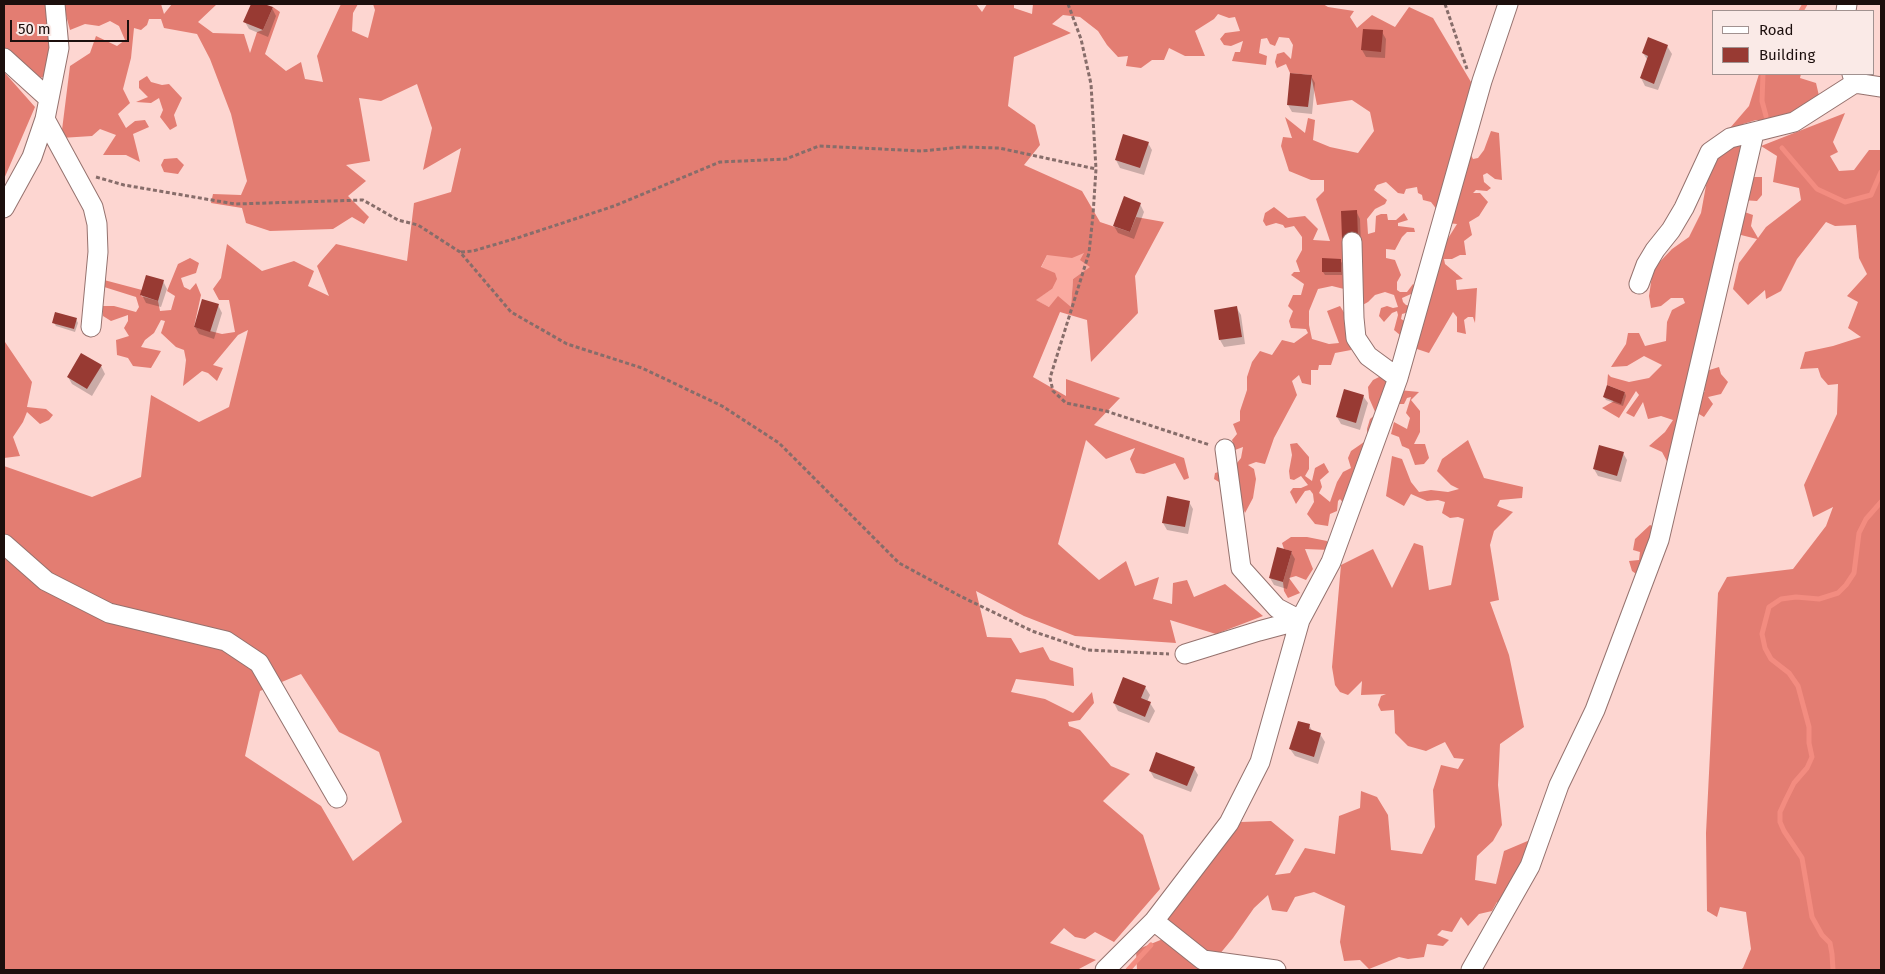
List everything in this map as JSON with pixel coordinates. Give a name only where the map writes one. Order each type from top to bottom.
[{"type":"street","points":[[4,208],[32,157],[45,119],[59,48],[55,4]]},
{"type":"street","points":[[1105,970],[1154,921],[1229,823],[1260,762],[1300,620],[1331,562],[1398,378],[1482,81],[1508,4]]},
{"type":"street","points":[[4,58],[48,98]]},
{"type":"street","points":[[1639,284],[1651,257],[1672,230],[1684,208],[1710,152],[1730,138],[1794,122],[1854,78],[1881,86]]},
{"type":"street","points":[[45,119],[93,207],[97,224],[98,252],[91,327]]},
{"type":"street","points":[[1471,970],[1530,866],[1559,786],[1595,710],[1659,540],[1754,133]]},
{"type":"street","points":[[1352,242],[1356,338],[1368,356],[1398,378]]},
{"type":"street","points":[[1224,450],[1240,568],[1277,608],[1300,620]]},
{"type":"street","points":[[4,544],[46,581],[109,613],[226,641],[259,663],[337,798]]},
{"type":"street","points":[[1185,654],[1300,620]]},
{"type":"street","points":[[1154,921],[1203,960],[1276,970]]},
{"type":"path","points":[[1068,4],[1082,39],[1091,84],[1096,169],[1089,253],[1050,378],[1053,391],[1066,403],[1106,411],[1224,450]]},
{"type":"path","points":[[1445,4],[1468,72],[1482,81]]},
{"type":"path","points":[[460,252],[473,251],[517,238],[614,206],[720,162],[786,159],[819,146],[922,151],[962,147],[999,148],[1096,169]]},
{"type":"path","points":[[94,176],[124,185],[235,204],[363,200],[398,220],[418,225],[460,252],[511,312],[567,344],[642,368],[722,406],[779,443],[899,563],[960,596],[1032,631],[1088,650],[1185,654]]},
{"type":"shaded area","points":[[4,4],[50,4],[53,49],[47,76],[36,79],[4,48]]},
{"type":"shaded area","points":[[63,4],[161,4],[164,14],[172,4],[217,4],[198,22],[213,33],[244,34],[250,53],[257,32],[263,30],[273,7],[280,12],[265,54],[286,71],[301,62],[305,79],[323,82],[317,56],[341,4],[358,4],[353,13],[352,31],[368,38],[375,10],[373,4],[976,4],[982,12],[987,4],[1014,4],[1014,8],[1032,14],[1033,4],[1323,4],[1328,7],[1354,11],[1350,17],[1357,28],[1372,15],[1395,27],[1409,7],[1433,18],[1471,82],[1474,96],[1463,138],[1473,159],[1478,158],[1484,150],[1491,131],[1499,133],[1502,180],[1495,179],[1487,173],[1483,175],[1484,182],[1491,188],[1487,191],[1476,190],[1473,193],[1480,193],[1488,202],[1479,216],[1469,222],[1472,235],[1464,241],[1466,255],[1444,259],[1445,264],[1463,279],[1456,280],[1457,290],[1477,288],[1475,323],[1473,317],[1468,317],[1464,320],[1466,334],[1457,332],[1457,317],[1453,312],[1429,353],[1414,348],[1442,248],[1457,224],[1447,223],[1431,202],[1423,200],[1422,195],[1418,193],[1417,187],[1406,189],[1404,194],[1398,193],[1386,182],[1377,185],[1374,190],[1387,200],[1385,204],[1375,209],[1367,219],[1368,234],[1375,232],[1376,216],[1387,214],[1388,220],[1396,220],[1404,213],[1408,220],[1398,223],[1398,226],[1414,228],[1415,232],[1407,232],[1395,250],[1386,249],[1386,258],[1395,260],[1401,275],[1397,282],[1397,290],[1407,292],[1413,284],[1420,290],[1402,298],[1406,305],[1415,307],[1412,311],[1402,314],[1401,319],[1410,324],[1407,331],[1400,335],[1394,330],[1398,315],[1397,311],[1392,313],[1384,322],[1379,316],[1381,308],[1387,306],[1398,307],[1394,295],[1385,292],[1375,295],[1359,307],[1348,290],[1332,286],[1318,289],[1309,311],[1312,339],[1329,344],[1339,343],[1327,311],[1340,306],[1348,319],[1351,350],[1335,353],[1331,365],[1319,365],[1318,370],[1311,370],[1311,385],[1302,383],[1299,375],[1292,381],[1297,395],[1274,438],[1265,464],[1256,462],[1248,465],[1254,469],[1256,479],[1253,498],[1245,513],[1234,485],[1214,479],[1215,473],[1233,468],[1241,458],[1243,447],[1235,450],[1232,440],[1237,434],[1233,424],[1240,421],[1240,411],[1247,390],[1247,377],[1252,362],[1260,351],[1272,355],[1282,340],[1294,343],[1308,333],[1306,329],[1291,328],[1289,321],[1293,311],[1288,306],[1293,295],[1301,295],[1304,284],[1291,275],[1294,272],[1300,272],[1296,261],[1302,250],[1302,237],[1294,226],[1285,228],[1283,225],[1276,223],[1266,226],[1263,221],[1265,213],[1274,207],[1288,218],[1305,216],[1318,229],[1313,240],[1330,241],[1316,199],[1324,191],[1324,180],[1311,180],[1289,171],[1281,146],[1283,137],[1292,138],[1285,117],[1305,133],[1308,118],[1315,120],[1313,140],[1330,147],[1358,153],[1374,131],[1370,112],[1352,100],[1317,105],[1311,75],[1290,73],[1286,64],[1277,68],[1275,62],[1277,54],[1284,52],[1291,59],[1293,45],[1289,38],[1279,37],[1275,46],[1270,44],[1267,38],[1261,39],[1259,53],[1267,56],[1266,65],[1232,61],[1235,52],[1240,52],[1243,41],[1231,46],[1224,45],[1220,39],[1225,33],[1240,31],[1235,17],[1229,18],[1218,14],[1214,19],[1195,31],[1205,56],[1185,56],[1169,48],[1164,60],[1152,60],[1141,68],[1126,66],[1128,56],[1118,57],[1098,31],[1080,17],[1063,15],[1052,24],[1071,33],[1014,57],[1008,106],[1035,125],[1040,145],[1024,165],[1082,191],[1100,222],[1130,232],[1136,217],[1164,222],[1135,276],[1138,313],[1091,362],[1087,320],[1060,312],[1033,377],[1066,396],[1066,379],[1120,398],[1094,425],[1184,458],[1189,478],[1184,480],[1175,463],[1144,474],[1136,473],[1130,459],[1135,448],[1106,459],[1086,440],[1058,544],[1099,580],[1126,561],[1135,586],[1159,577],[1153,599],[1172,604],[1173,583],[1187,580],[1194,597],[1225,584],[1263,616],[1216,634],[1170,620],[1176,643],[1075,636],[1024,616],[976,591],[987,637],[1011,638],[1020,653],[1043,647],[1050,660],[1073,668],[1074,686],[1016,679],[1011,692],[1045,699],[1073,713],[1092,692],[1094,703],[1080,720],[1068,722],[1069,726],[1080,730],[1111,766],[1130,774],[1103,801],[1143,835],[1160,889],[1114,942],[1095,932],[1085,939],[1075,937],[1064,928],[1050,943],[1096,960],[1077,970],[4,970],[4,466],[92,497],[141,477],[151,395],[199,422],[229,407],[248,330],[238,335],[213,365],[223,368],[217,381],[208,373],[202,371],[183,386],[186,360],[184,350],[176,347],[161,333],[165,321],[161,320],[154,333],[145,340],[141,347],[161,351],[151,368],[133,366],[128,358],[117,355],[116,340],[129,336],[124,328],[128,321],[128,315],[111,321],[103,316],[103,306],[114,306],[136,312],[139,307],[136,297],[101,286],[104,280],[142,290],[141,296],[158,301],[160,311],[171,310],[175,296],[167,291],[178,264],[190,258],[199,263],[196,273],[181,278],[184,287],[190,290],[196,283],[201,295],[194,327],[222,334],[235,332],[229,300],[219,300],[213,289],[221,278],[227,244],[262,271],[294,261],[314,271],[308,286],[329,296],[317,266],[336,244],[407,261],[414,203],[451,192],[461,148],[423,170],[432,128],[417,84],[381,101],[359,98],[370,161],[346,165],[366,181],[348,196],[369,217],[364,224],[352,217],[333,229],[270,231],[246,223],[242,208],[211,203],[213,194],[241,195],[247,181],[231,114],[210,59],[197,34],[164,28],[161,19],[149,19],[147,25],[141,30],[134,28],[131,58],[123,89],[130,103],[118,114],[126,128],[135,121],[145,120],[149,127],[133,134],[140,162],[126,155],[103,155],[116,135],[100,129],[92,136],[61,138],[70,66],[90,53],[96,36],[117,46],[125,40],[119,26],[110,21],[99,26],[85,24],[70,30]],"holes":[[[1084,253],[1080,260],[1090,267],[1073,279],[1071,307],[1058,296],[1049,307],[1036,300],[1052,289],[1057,279],[1055,273],[1041,267],[1047,255],[1072,258]],[[301,674],[339,732],[379,752],[402,822],[353,861],[321,806],[245,756],[260,691]]]},
{"type":"shaded area","points":[[4,72],[35,107],[4,179]]},
{"type":"shaded area","points":[[1759,75],[1801,75],[1800,78],[1816,83],[1820,100],[1776,120],[1756,120],[1743,124],[1717,143],[1749,106]]},
{"type":"shaded area","points":[[147,76],[151,82],[162,85],[169,84],[182,98],[174,115],[177,126],[170,130],[160,117],[163,110],[159,98],[151,103],[136,102],[148,97],[139,88],[139,81]]},
{"type":"shaded area","points":[[1845,113],[1833,142],[1838,152],[1830,156],[1839,171],[1854,170],[1869,150],[1881,150],[1881,970],[1740,970],[1743,968],[1751,949],[1746,912],[1720,907],[1717,917],[1707,911],[1706,833],[1718,593],[1727,577],[1793,569],[1826,526],[1833,507],[1813,517],[1804,485],[1837,414],[1838,384],[1828,385],[1821,377],[1818,368],[1800,369],[1805,352],[1861,337],[1848,328],[1858,302],[1847,296],[1867,274],[1859,258],[1856,225],[1835,226],[1826,222],[1797,259],[1781,291],[1766,299],[1765,290],[1748,305],[1733,289],[1739,263],[1757,239],[1737,234],[1670,467],[1662,452],[1649,446],[1665,432],[1673,420],[1661,416],[1648,419],[1643,402],[1634,417],[1626,413],[1639,395],[1636,391],[1619,418],[1602,408],[1614,401],[1621,403],[1625,392],[1607,385],[1608,374],[1611,377],[1629,382],[1649,378],[1662,365],[1644,356],[1627,366],[1611,367],[1626,344],[1628,333],[1639,333],[1645,346],[1666,341],[1667,322],[1672,310],[1685,303],[1683,298],[1671,298],[1661,306],[1651,308],[1649,296],[1653,269],[1672,249],[1689,237],[1701,213],[1707,180],[1715,154],[1736,142],[1747,143],[1748,177],[1762,177],[1762,195],[1757,201],[1742,200],[1736,209],[1753,215],[1751,226],[1758,238],[1766,227],[1801,200],[1799,188],[1773,182],[1777,156],[1761,146]]},
{"type":"shaded area","points":[[177,158],[184,165],[178,174],[164,172],[161,165],[164,159]]},
{"type":"shaded area","points":[[1085,252],[1091,267],[1073,279],[1071,307],[1049,307],[1035,300],[1052,289],[1041,268],[1047,255]]},
{"type":"shaded area","points":[[4,343],[32,382],[27,407],[46,409],[53,415],[49,420],[40,424],[27,412],[13,437],[20,456],[4,458]]},
{"type":"shaded area","points":[[1719,367],[1721,374],[1728,382],[1721,394],[1708,397],[1713,404],[1704,417],[1694,411],[1694,404],[1705,391],[1699,388],[1703,372]]},
{"type":"shaded area","points":[[1383,375],[1392,381],[1346,506],[1340,499],[1337,511],[1330,514],[1328,526],[1315,524],[1307,514],[1314,502],[1313,494],[1310,490],[1305,491],[1296,504],[1290,492],[1293,488],[1301,488],[1308,485],[1301,476],[1294,480],[1290,479],[1289,471],[1292,455],[1290,444],[1297,443],[1309,457],[1309,469],[1305,476],[1312,481],[1315,468],[1324,463],[1329,472],[1320,480],[1322,487],[1319,493],[1330,502],[1337,482],[1343,472],[1351,468],[1348,458],[1351,451],[1367,440],[1367,429],[1370,419],[1376,414],[1369,398],[1368,387],[1373,380]]},
{"type":"shaded area","points":[[1399,390],[1419,392],[1411,400],[1420,411],[1420,432],[1414,444],[1425,444],[1429,458],[1424,464],[1415,465],[1409,449],[1402,446],[1399,437],[1391,434],[1394,422],[1407,429],[1410,418],[1406,413],[1411,397],[1407,398],[1404,404],[1399,404]]},
{"type":"shaded area","points":[[1468,440],[1484,478],[1523,487],[1522,498],[1500,500],[1497,506],[1513,512],[1494,531],[1490,545],[1499,600],[1490,602],[1509,655],[1524,727],[1500,744],[1498,785],[1502,825],[1493,841],[1477,856],[1475,880],[1496,884],[1504,851],[1537,837],[1504,904],[1497,902],[1492,911],[1479,914],[1468,926],[1461,917],[1452,932],[1442,930],[1437,935],[1449,940],[1443,946],[1427,944],[1424,957],[1408,959],[1399,957],[1369,969],[1360,960],[1344,961],[1340,942],[1345,906],[1314,892],[1295,897],[1287,912],[1272,910],[1268,895],[1254,908],[1209,967],[1215,970],[1137,970],[1136,950],[1163,939],[1168,914],[1241,822],[1271,821],[1294,840],[1275,875],[1290,873],[1305,848],[1335,854],[1339,816],[1360,808],[1361,791],[1377,797],[1388,815],[1391,850],[1422,854],[1435,827],[1433,790],[1441,765],[1458,769],[1464,759],[1454,758],[1445,742],[1426,751],[1408,746],[1395,733],[1394,710],[1381,711],[1378,705],[1381,696],[1386,694],[1361,695],[1362,681],[1348,695],[1340,692],[1335,685],[1332,667],[1341,565],[1373,549],[1392,588],[1414,543],[1423,546],[1429,590],[1451,585],[1464,519],[1458,517],[1450,518],[1442,513],[1445,502],[1438,500],[1427,501],[1411,494],[1404,506],[1386,496],[1392,456],[1402,459],[1411,482],[1419,492],[1431,490],[1448,492],[1459,489],[1451,485],[1437,471],[1442,459]]},
{"type":"shaded area","points":[[1650,525],[1657,528],[1639,576],[1632,571],[1629,561],[1639,560],[1640,552],[1633,550],[1635,539]]},
{"type":"shaded area","points":[[1291,537],[1307,537],[1327,541],[1329,550],[1305,549],[1313,569],[1306,580],[1296,576],[1289,578],[1300,593],[1288,598],[1284,591],[1283,582],[1292,551],[1284,549],[1282,543]]},
{"type":"building","points":[[251,4],[264,4],[273,7],[263,30],[243,22]]},
{"type":"building","points":[[1363,29],[1383,30],[1381,52],[1361,50]]},
{"type":"building","points":[[1648,37],[1668,45],[1654,84],[1640,78],[1648,56],[1642,53]]},
{"type":"building","points":[[1290,73],[1312,75],[1308,107],[1287,105]]},
{"type":"building","points":[[1123,134],[1149,142],[1140,168],[1115,160]]},
{"type":"building","points":[[1124,196],[1141,203],[1130,232],[1113,226]]},
{"type":"building","points":[[1357,210],[1358,238],[1342,239],[1341,211]]},
{"type":"building","points":[[1322,258],[1341,259],[1341,272],[1322,272]]},
{"type":"building","points":[[146,275],[164,280],[158,301],[140,295]]},
{"type":"building","points":[[202,299],[219,304],[210,332],[194,327]]},
{"type":"building","points":[[1237,306],[1242,337],[1219,340],[1214,310]]},
{"type":"building","points":[[55,312],[77,318],[74,329],[52,323]]},
{"type":"building","points":[[81,353],[102,365],[87,389],[67,377]]},
{"type":"building","points":[[1607,385],[1625,392],[1621,404],[1603,397]]},
{"type":"building","points":[[1344,389],[1364,395],[1356,423],[1336,417]]},
{"type":"building","points":[[1599,445],[1624,452],[1617,476],[1593,469]]},
{"type":"building","points":[[1167,496],[1190,501],[1185,527],[1162,523]]},
{"type":"building","points":[[1277,547],[1292,551],[1283,582],[1269,578]]},
{"type":"building","points":[[1123,677],[1146,686],[1141,698],[1151,702],[1145,717],[1113,703]]},
{"type":"building","points":[[1298,721],[1310,724],[1309,729],[1321,733],[1314,757],[1289,749]]},
{"type":"building","points":[[1156,752],[1195,767],[1187,786],[1149,771]]},
{"type":"waterway","points":[[1802,10],[1805,4]]},
{"type":"waterway","points":[[1763,75],[1762,101],[1766,116]]},
{"type":"waterway","points":[[1782,148],[1817,189],[1845,202],[1871,195],[1881,172]]},
{"type":"waterway","points":[[1833,970],[1830,943],[1822,935],[1812,917],[1802,858],[1780,822],[1780,812],[1786,799],[1794,783],[1807,768],[1812,757],[1809,743],[1809,727],[1798,686],[1789,673],[1771,659],[1765,648],[1762,634],[1769,607],[1781,599],[1796,597],[1819,599],[1838,593],[1846,585],[1854,573],[1859,533],[1866,519],[1881,502]]},
{"type":"waterway","points":[[1128,970],[1151,945]]}]
